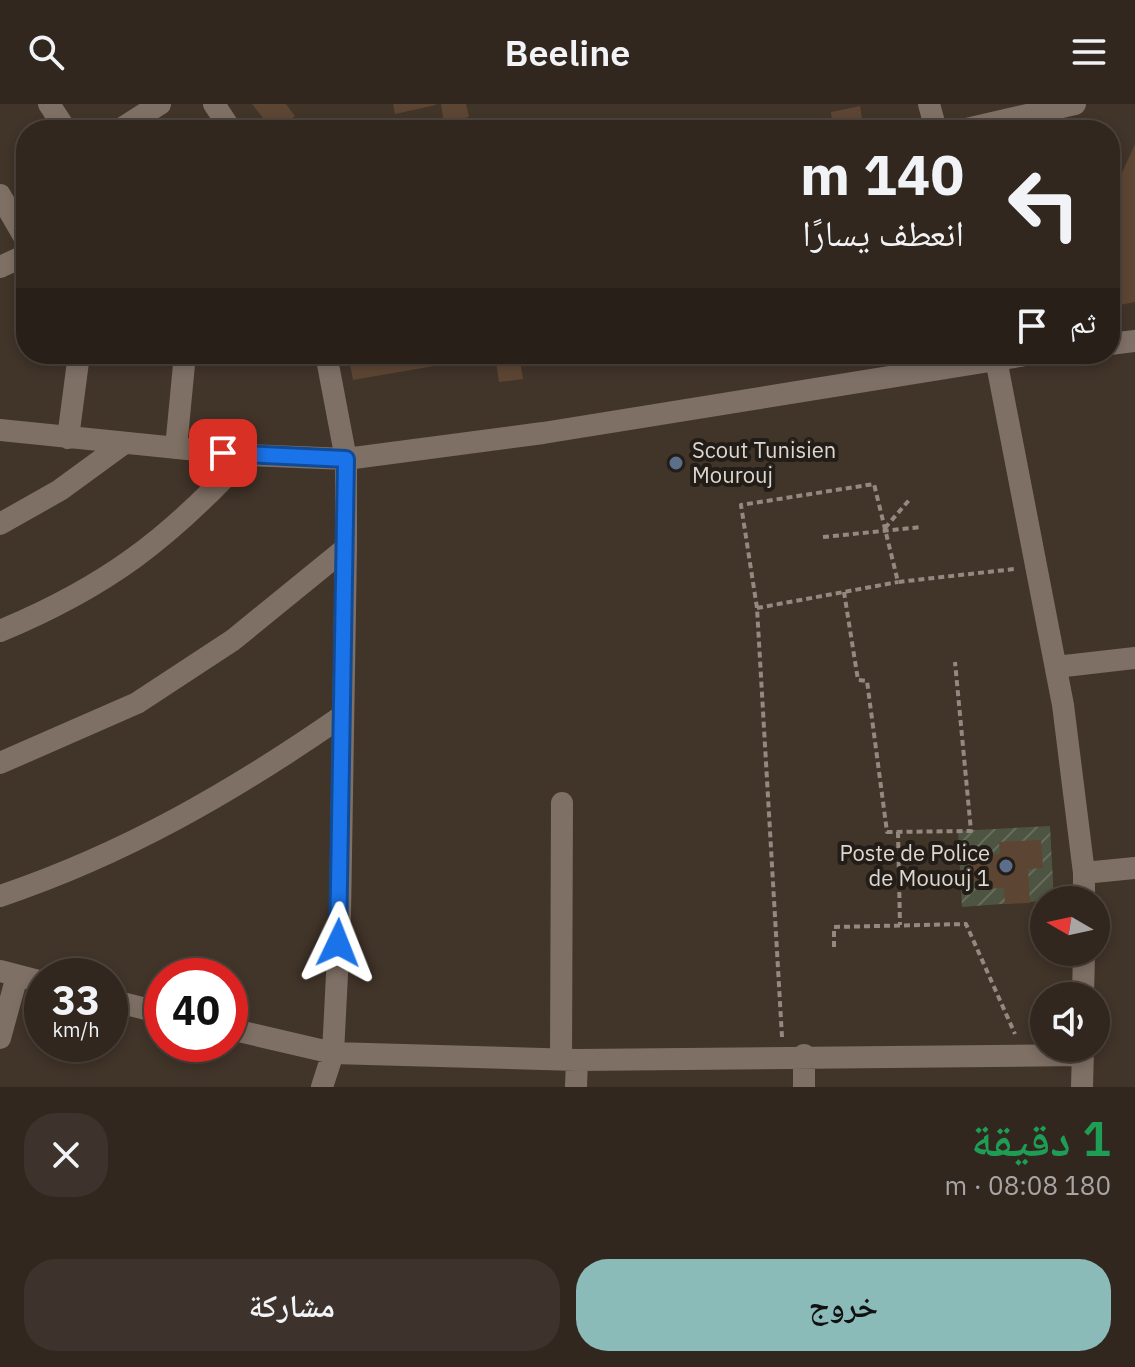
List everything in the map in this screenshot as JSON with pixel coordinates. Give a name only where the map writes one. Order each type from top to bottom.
[{"type":"street","points":[[135,120],[160,104]]},
{"type":"street","points":[[1005,120],[1075,104]]},
{"type":"street","points":[[0,195],[16,223]]},
{"type":"street","points":[[68,438],[78,364]]},
{"type":"street","points":[[176,448],[184,364]]},
{"type":"street","points":[[322,1087],[333,1053],[340,916],[346,548],[346,459],[328,364]]},
{"type":"street","points":[[0,430],[246,455],[346,459],[543,433],[949,364]]},
{"type":"street","points":[[998,364],[1056,667],[1084,886]]},
{"type":"street","points":[[0,524],[60,490],[123,444]]},
{"type":"street","points":[[0,631],[84,592],[152,547],[201,505],[246,455]]},
{"type":"street","points":[[0,763],[137,703],[233,640],[346,548]]},
{"type":"street","points":[[1056,667],[1135,658]]},
{"type":"street","points":[[0,896],[112,853],[174,822],[255,777],[342,716]]},
{"type":"street","points":[[562,803],[569,1059],[576,1087]]},
{"type":"street","points":[[1084,873],[1135,868]]},
{"type":"street","points":[[0,1038],[9,974]]},
{"type":"street","points":[[248,1033],[333,1053],[569,1059],[1030,1055]]},
{"type":"street","points":[[793,1055],[804,1087]]},
{"type":"street","points":[[1082,1087],[1083,1062]]},
{"type":"path","points":[[793,1055],[757,608],[741,505],[874,484],[898,582]]},
{"type":"path","points":[[885,528],[910,499]]},
{"type":"path","points":[[823,537],[885,528],[922,527]]},
{"type":"path","points":[[757,608],[898,582],[1037,566]]},
{"type":"path","points":[[844,592],[858,680],[867,681],[887,832],[971,831],[955,662]]},
{"type":"path","points":[[898,831],[900,925]]},
{"type":"path","points":[[834,947],[834,927],[966,924],[1024,1055]]},
{"type":"green space","name":"Poste de Police de Mououj 1","points":[[1050,826],[1053,886],[1030,886],[1030,902],[962,907],[958,831]]},
{"type":"building","points":[[252,104],[286,104],[295,116],[290,120],[264,120]]},
{"type":"building","points":[[393,104],[436,104],[436,105],[395,114]]},
{"type":"building","points":[[441,104],[466,104],[469,117],[444,120]]},
{"type":"building","points":[[860,106],[862,120],[832,120],[831,112]]},
{"type":"building","points":[[1135,144],[1135,302],[1120,305],[1120,177]]},
{"type":"building","points":[[350,364],[446,364],[353,380]]},
{"type":"building","points":[[496,364],[521,364],[523,379],[499,382]]},
{"type":"building","points":[[1041,840],[1043,868],[1028,869],[1030,903],[1005,904],[1004,888],[982,889],[981,881],[969,882],[968,856],[1000,854],[999,842]]},
{"type":"place","name":"Scout Tunisien Mourouj","points":[[676,463]]},
{"type":"place","name":"Poste de Police de Mououj 1","points":[[1006,866]]},
{"type":"route","points":[[223,453],[346,459],[338,943]]}]
